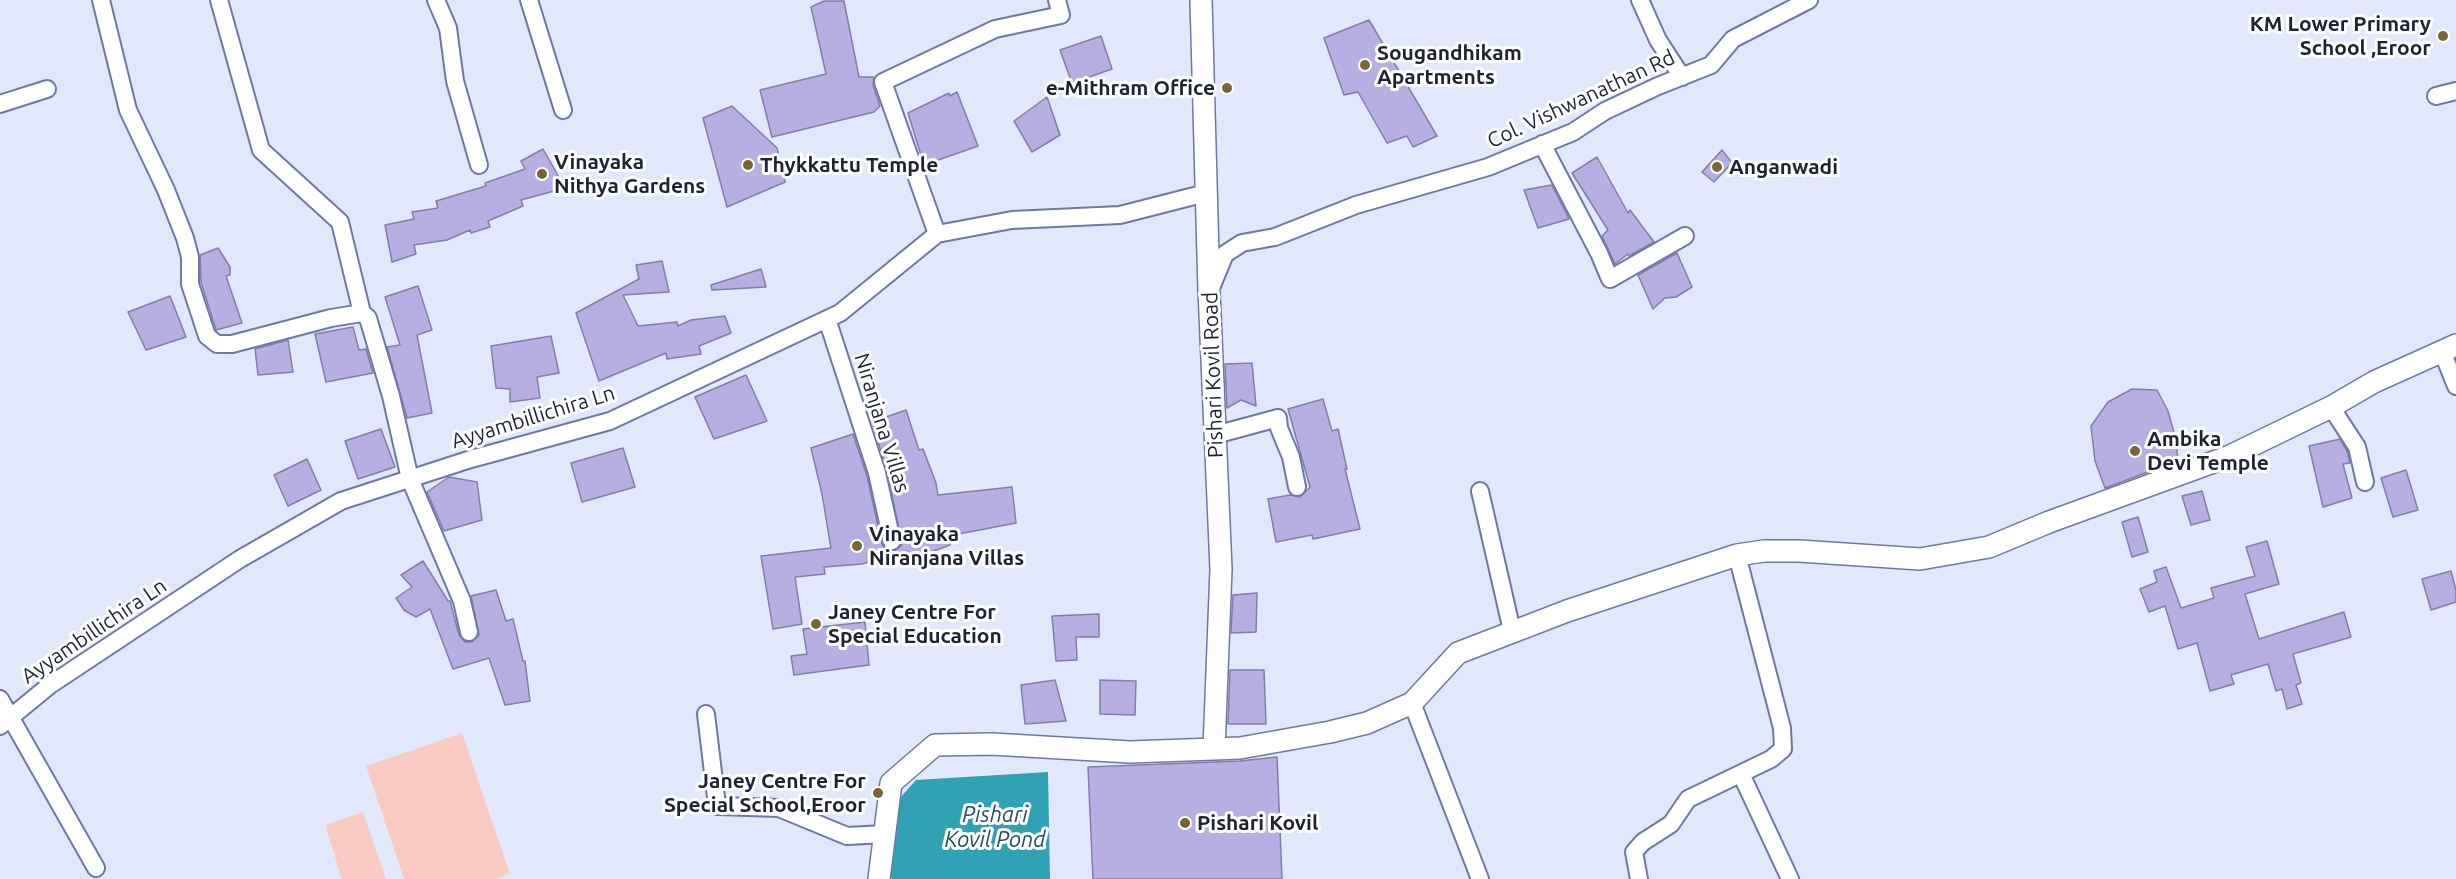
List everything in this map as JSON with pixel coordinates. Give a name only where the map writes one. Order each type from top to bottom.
[{"type":"street","points":[[101,0],[128,110],[166,190],[185,238],[190,257],[190,284],[207,336],[218,344],[232,344],[331,318],[362,313]]},
{"type":"street","points":[[219,0],[261,150],[340,222],[362,313],[368,318],[371,326],[410,479],[462,601],[469,632]]},
{"type":"street","points":[[436,0],[448,28],[455,81],[479,165]]},
{"type":"street","points":[[530,0],[563,110]]},
{"type":"street","points":[[937,234],[884,82],[995,29],[1061,15],[1057,0]]},
{"type":"street","name":"Pishari Kovil Road","points":[[1201,0],[1209,291],[1221,569],[1214,749]]},
{"type":"street","points":[[1640,0],[1658,39],[1682,77]]},
{"type":"street","name":"Col. Vishwanathan Rd","points":[[1209,291],[1225,254],[1242,243],[1275,237],[1356,205],[1488,167],[1573,132],[1605,111],[1711,65],[1732,39],[1809,0]]},
{"type":"street","points":[[0,104],[47,89]]},
{"type":"street","points":[[2436,96],[2456,91]]},
{"type":"street","points":[[1542,144],[1599,253],[1610,279],[1685,236]]},
{"type":"street","name":"Ayyambillichira Ln","points":[[6,721],[50,685],[240,559],[341,501],[471,459],[610,421],[840,313],[937,234],[1012,220],[1120,215],[1206,193]]},
{"type":"street","name":"Niranjana Villas","points":[[827,319],[877,473],[892,541]]},
{"type":"street","points":[[879,879],[891,783],[935,745],[992,744],[1130,752],[1240,748],[1330,732],[1366,723],[1412,703],[1458,653],[1512,631],[1737,555],[1764,551],[1799,551],[1920,559],[1989,547],[2049,522],[2230,456],[2331,407],[2374,382],[2449,348],[2456,387]]},
{"type":"street","points":[[2331,407],[2357,447],[2365,482]]},
{"type":"street","points":[[1215,435],[1278,418],[1279,428],[1291,457],[1297,487]]},
{"type":"street","points":[[1480,491],[1512,631]]},
{"type":"street","points":[[1639,879],[1634,852],[1643,842],[1671,824],[1688,798],[1771,759],[1783,749],[1782,728],[1737,555]]},
{"type":"street","points":[[0,699],[6,721],[96,868]]},
{"type":"street","points":[[1412,703],[1480,879]]},
{"type":"street","points":[[705,714],[717,806],[779,808],[847,836],[885,834]]},
{"type":"street","points":[[1741,774],[1790,879]]},
{"type":"shaded area","points":[[462,733],[510,874],[495,879],[404,879],[366,766]]},
{"type":"shaded area","points":[[363,812],[386,879],[342,879],[325,825]]},
{"type":"water","name":"Pishari Kovil Pond","points":[[1048,772],[1050,879],[892,879],[890,875],[899,799],[916,780]]},
{"type":"building","points":[[824,1],[844,1],[859,77],[874,77],[873,85],[880,106],[874,112],[772,137],[760,90],[826,74],[811,7]]},
{"type":"building","name":"Sougandhikam Apartments","points":[[1369,20],[1437,136],[1413,147],[1407,136],[1387,143],[1358,92],[1344,95],[1324,38]]},
{"type":"building","points":[[1101,36],[1112,69],[1072,83],[1060,50]]},
{"type":"building","points":[[957,92],[978,146],[924,165],[908,113],[949,93],[950,96]]},
{"type":"building","points":[[1047,97],[1060,135],[1032,152],[1014,121]]},
{"type":"building","name":"Thykkattu Temple","points":[[732,106],[777,148],[785,182],[727,207],[703,118]]},
{"type":"building","points":[[543,149],[565,188],[521,200],[523,206],[488,221],[490,227],[471,233],[470,230],[447,240],[414,245],[416,254],[392,262],[385,225],[414,219],[412,212],[438,208],[436,201],[486,186],[485,183],[525,169],[521,161]]},
{"type":"building","name":"Anganwadi","points":[[1722,150],[1732,163],[1714,182],[1702,172]]},
{"type":"building","points":[[1597,157],[1628,213],[1630,210],[1654,242],[1629,256],[1628,254],[1615,264],[1602,236],[1608,230],[1572,173]]},
{"type":"building","points":[[1552,185],[1569,219],[1538,228],[1524,190]]},
{"type":"building","points":[[218,248],[230,267],[230,275],[226,276],[242,323],[216,330],[201,282],[200,255]]},
{"type":"building","points":[[1677,253],[1692,287],[1676,297],[1665,298],[1653,309],[1638,275]]},
{"type":"building","points":[[662,261],[669,292],[623,295],[638,326],[677,322],[678,326],[691,320],[725,316],[731,333],[699,346],[701,354],[667,359],[666,353],[599,381],[576,313],[639,279],[636,265]]},
{"type":"building","points":[[761,269],[766,287],[712,290],[711,285]]},
{"type":"building","points":[[418,286],[432,330],[417,335],[432,413],[407,418],[387,347],[400,345],[385,297]]},
{"type":"building","points":[[170,296],[186,337],[146,350],[128,312]]},
{"type":"building","points":[[353,327],[359,350],[366,349],[373,373],[326,382],[315,334]]},
{"type":"building","points":[[551,336],[559,373],[537,377],[540,398],[510,402],[510,389],[496,388],[491,346]]},
{"type":"building","points":[[288,340],[293,372],[258,375],[255,349]]},
{"type":"building","points":[[1252,363],[1256,406],[1241,400],[1227,408],[1225,364]]},
{"type":"building","points":[[746,375],[767,421],[714,439],[695,397]]},
{"type":"building","name":"Ambika Devi Temple","points":[[2132,389],[2157,390],[2168,411],[2176,440],[2178,461],[2105,488],[2095,461],[2091,426],[2108,402]]},
{"type":"building","points":[[1323,399],[1332,431],[1338,429],[1360,529],[1313,539],[1312,535],[1276,542],[1268,499],[1290,495],[1300,497],[1310,487],[1288,409]]},
{"type":"building","points":[[906,410],[919,450],[923,449],[936,483],[938,495],[1012,487],[1016,523],[948,536],[950,545],[918,557],[906,551],[862,564],[824,567],[825,574],[795,577],[802,624],[773,629],[761,556],[831,548],[811,448],[853,434],[867,476],[882,544],[885,548],[894,551],[902,545],[887,471],[872,422]]},
{"type":"building","points":[[381,429],[395,467],[358,479],[345,441]]},
{"type":"building","points":[[2340,439],[2347,451],[2350,463],[2343,464],[2352,498],[2323,507],[2309,446]]},
{"type":"building","points":[[623,448],[635,487],[582,502],[571,463]]},
{"type":"building","points":[[307,459],[321,490],[288,506],[274,475]]},
{"type":"building","points":[[2406,470],[2418,510],[2393,517],[2381,478]]},
{"type":"building","points":[[449,477],[477,482],[482,520],[444,531],[427,492]]},
{"type":"building","points":[[2202,491],[2210,520],[2191,525],[2182,496]]},
{"type":"building","points":[[2138,517],[2148,552],[2132,557],[2122,522]]},
{"type":"building","points":[[2267,541],[2279,584],[2245,594],[2259,639],[2344,612],[2351,637],[2293,654],[2301,683],[2296,685],[2302,704],[2287,709],[2282,689],[2276,691],[2268,664],[2231,675],[2234,684],[2210,691],[2197,643],[2178,649],[2165,606],[2149,612],[2140,589],[2157,582],[2154,571],[2166,567],[2181,608],[2214,598],[2211,588],[2255,576],[2246,547]]},
{"type":"building","points":[[423,561],[450,601],[459,635],[465,642],[472,642],[479,635],[471,596],[496,590],[506,621],[513,619],[523,661],[525,661],[530,701],[505,705],[489,658],[453,669],[430,609],[416,617],[404,610],[396,598],[412,587],[401,575]]},
{"type":"building","points":[[2451,571],[2456,590],[2456,602],[2431,610],[2422,579]]},
{"type":"building","points":[[1257,593],[1256,632],[1231,633],[1233,595]]},
{"type":"building","points":[[1099,614],[1099,637],[1076,637],[1077,660],[1056,661],[1052,616]]},
{"type":"building","points":[[865,622],[869,665],[794,675],[791,656],[807,654],[803,629]]},
{"type":"building","points":[[1230,670],[1264,670],[1266,724],[1228,724]]},
{"type":"building","points":[[1055,680],[1066,721],[1025,724],[1021,685]]},
{"type":"building","points":[[1100,680],[1136,681],[1135,715],[1100,714]]},
{"type":"building","name":"Pishari Kovil","points":[[1277,757],[1282,879],[1093,879],[1088,767],[1240,761]]},
{"type":"place","name":"KM Lower Primary School ,Eroor","points":[[2443,36]]},
{"type":"place","name":"Sougandhikam Apartments","points":[[1365,65]]},
{"type":"place","name":"e-Mithram Office","points":[[1227,88]]},
{"type":"place","name":"Thykkattu Temple","points":[[748,165]]},
{"type":"place","name":"Anganwadi","points":[[1717,167]]},
{"type":"place","name":"Vinayaka Nithya Gardens","points":[[542,174]]},
{"type":"place","name":"Ambika Devi Temple","points":[[2135,451]]},
{"type":"place","name":"Vinayaka Niranjana Villas","points":[[857,546]]},
{"type":"place","name":"Janey Centre For Special Education","points":[[816,624]]},
{"type":"place","name":"Janey Centre For Special School,Eroor","points":[[878,793]]},
{"type":"place","name":"Pishari Kovil","points":[[1185,823]]}]
